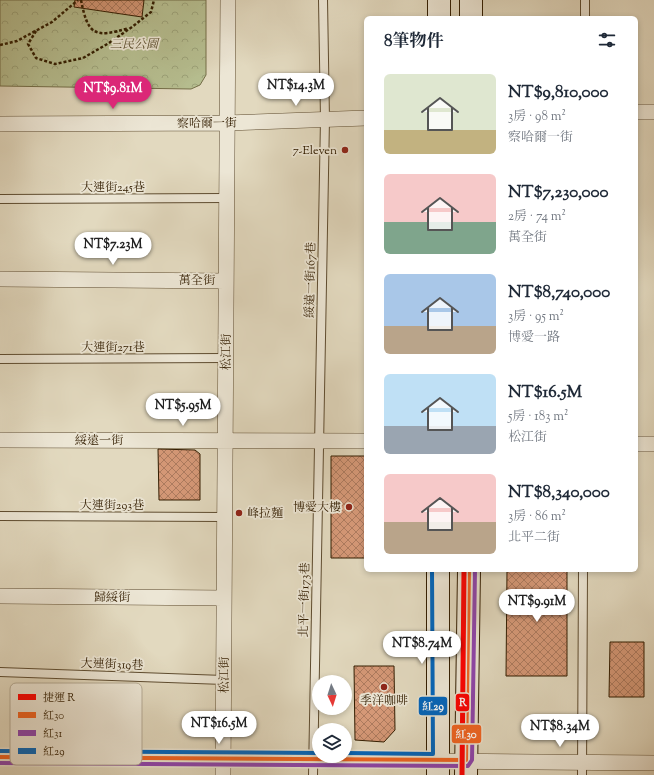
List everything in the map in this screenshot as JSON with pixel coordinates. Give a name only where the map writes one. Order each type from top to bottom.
[{"type":"main road","points":[[439,0],[439,16]]},
{"type":"main road","points":[[471,0],[471,16]]},
{"type":"main road","points":[[438,572],[438,768]]},
{"type":"main road","points":[[466,768],[469,572]]},
{"type":"street","name":"松江街","points":[[223,775],[228,0]]},
{"type":"street","points":[[638,112],[654,112]]},
{"type":"street","name":"察哈爾一街","points":[[0,124],[227,124],[364,118]]},
{"type":"street","name":"萬全街","points":[[0,279],[226,280]]},
{"type":"street","name":"綏遠一街","points":[[0,440],[364,441]]},
{"type":"street","points":[[638,444],[654,444]]},
{"type":"street","name":"歸綏街","points":[[0,596],[224,598]]},
{"type":"street","points":[[0,757],[10,757]]},
{"type":"street","points":[[142,758],[312,759]]},
{"type":"street","points":[[352,762],[438,768],[582,768],[654,763]]},
{"type":"lane","name":"綏遠一街167巷","points":[[319,441],[325,119],[323,0]]},
{"type":"lane","points":[[585,0],[585,16]]},
{"type":"lane","name":"大連街245巷","points":[[0,199],[227,198]]},
{"type":"lane","name":"大連街271巷","points":[[0,359],[226,358]]},
{"type":"lane","name":"北平一街173巷","points":[[314,723],[319,441]]},
{"type":"lane","name":"大連街293巷","points":[[0,516],[225,517]]},
{"type":"lane","points":[[582,768],[583,572]]},
{"type":"lane","name":"大連街319巷","points":[[0,672],[224,680]]},
{"type":"lane","name":"北平一街173巷","points":[[313,763],[313,775]]},
{"type":"path","points":[[0,45],[17,41],[52,22],[80,0],[88,26],[96,32],[113,33],[132,27]]},
{"type":"path","points":[[36,31],[28,44],[36,58],[55,64],[82,58],[109,43],[151,12],[154,0]]},
{"type":"green space","name":"三民公園","points":[[0,0],[206,0],[206,75],[200,85],[191,89],[0,86]]},
{"type":"building","points":[[75,0],[144,0],[142,17],[74,7]]},
{"type":"building","points":[[158,449],[195,450],[200,454],[200,500],[159,500]]},
{"type":"building","name":"博愛大樓","points":[[331,456],[364,456],[364,558],[331,558]]},
{"type":"building","points":[[507,572],[567,572],[567,676],[506,676]]},
{"type":"building","points":[[610,642],[644,642],[644,697],[609,697]]},
{"type":"building","points":[[354,666],[394,666],[395,730],[384,742],[355,740]]},
{"type":"metro line","name":"R","points":[[462,775],[464,572]]},
{"type":"transit line","name":"紅29","points":[[352,753],[433,754],[432,572]]},
{"type":"transit line","name":"紅30","points":[[142,758],[466,760],[469,572]]},
{"type":"transit line","name":"紅31","points":[[142,764],[468,766],[472,760],[475,572]]},
{"type":"transit line","name":"紅29","points":[[0,751],[10,751]]},
{"type":"transit line","name":"紅29","points":[[142,752],[312,753]]},
{"type":"transit line","name":"紅30","points":[[0,757],[10,757]]},
{"type":"transit line","name":"紅31","points":[[0,763],[10,763]]},
{"type":"place","name":"7-Eleven","points":[[345,150]]},
{"type":"place","name":"博愛大樓","points":[[349,507]]},
{"type":"place","name":"峰拉麵","points":[[239,513]]},
{"type":"place","name":"季洋咖啡","points":[[384,687]]}]
